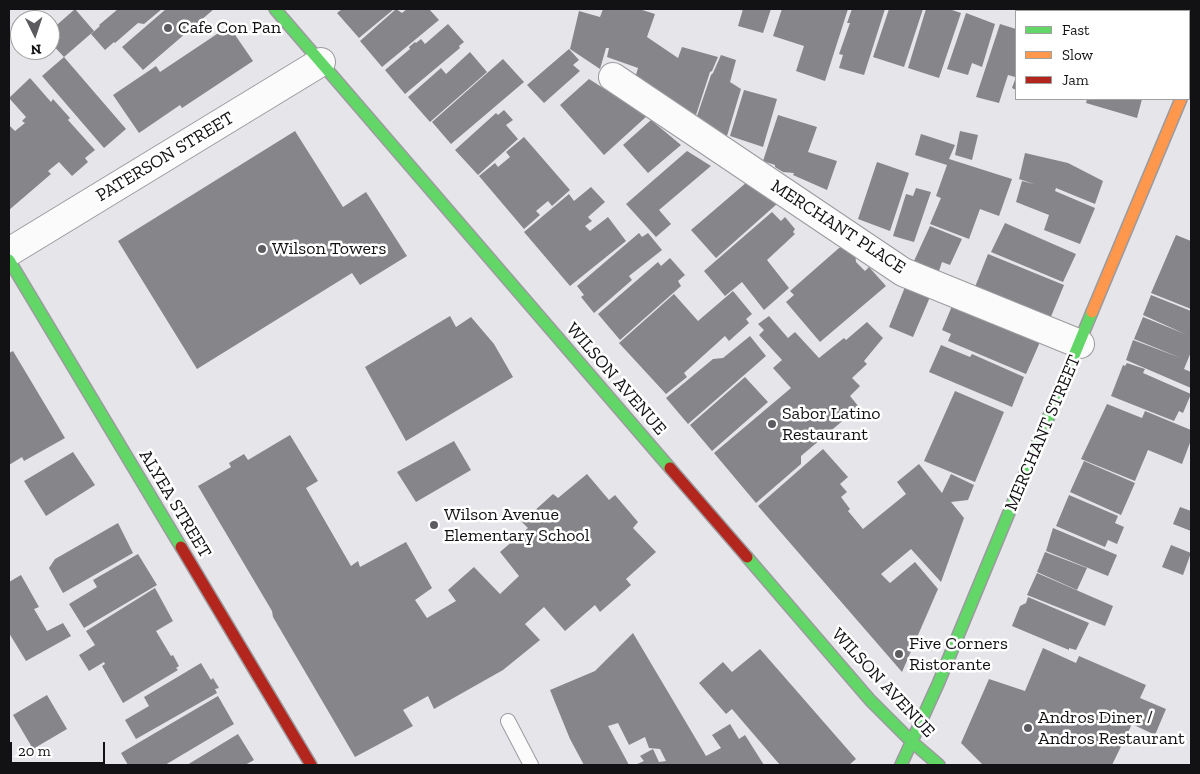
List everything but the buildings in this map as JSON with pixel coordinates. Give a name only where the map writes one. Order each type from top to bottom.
[{"type":"street","name":"WILSON AVENUE","points":[[275,9],[870,700],[911,741],[939,765]]},
{"type":"street","name":"PATERSON STREET","points":[[9,252],[320,62]]},
{"type":"street","name":"MERCHANT PLACE","points":[[613,77],[903,272],[1080,344]]},
{"type":"street","name":"MERCHANT STREET","points":[[901,765],[938,684],[1181,100]]},
{"type":"street","name":"ALYEA STREET","points":[[9,260],[311,765]]},
{"type":"lane","points":[[508,721],[531,765]]},
{"type":"traffic: fast","points":[[275,9],[670,468]]},
{"type":"traffic: fast","points":[[9,260],[181,547]]},
{"type":"traffic: fast","points":[[901,765],[938,684],[1092,312]]},
{"type":"traffic: fast","points":[[747,557],[870,700],[911,741],[939,765]]},
{"type":"traffic: slow","points":[[1103,9],[1107,10]]},
{"type":"traffic: slow","points":[[1092,312],[1181,100]]},
{"type":"traffic: jam","points":[[670,468],[747,557]]},
{"type":"traffic: jam","points":[[181,547],[311,765]]},
{"type":"place","name":"Cafe Con Pan","points":[[168,28]]},
{"type":"place","name":"Wilson Towers","points":[[262,249]]},
{"type":"place","name":"Sabor Latino Restaurant","points":[[772,424]]},
{"type":"place","name":"Wilson Avenue Elementary School","points":[[434,525]]},
{"type":"place","name":"Five Corners Ristorante","points":[[899,654]]},
{"type":"place","name":"Andros Diner / Andros Restaurant","points":[[1028,728]]}]
